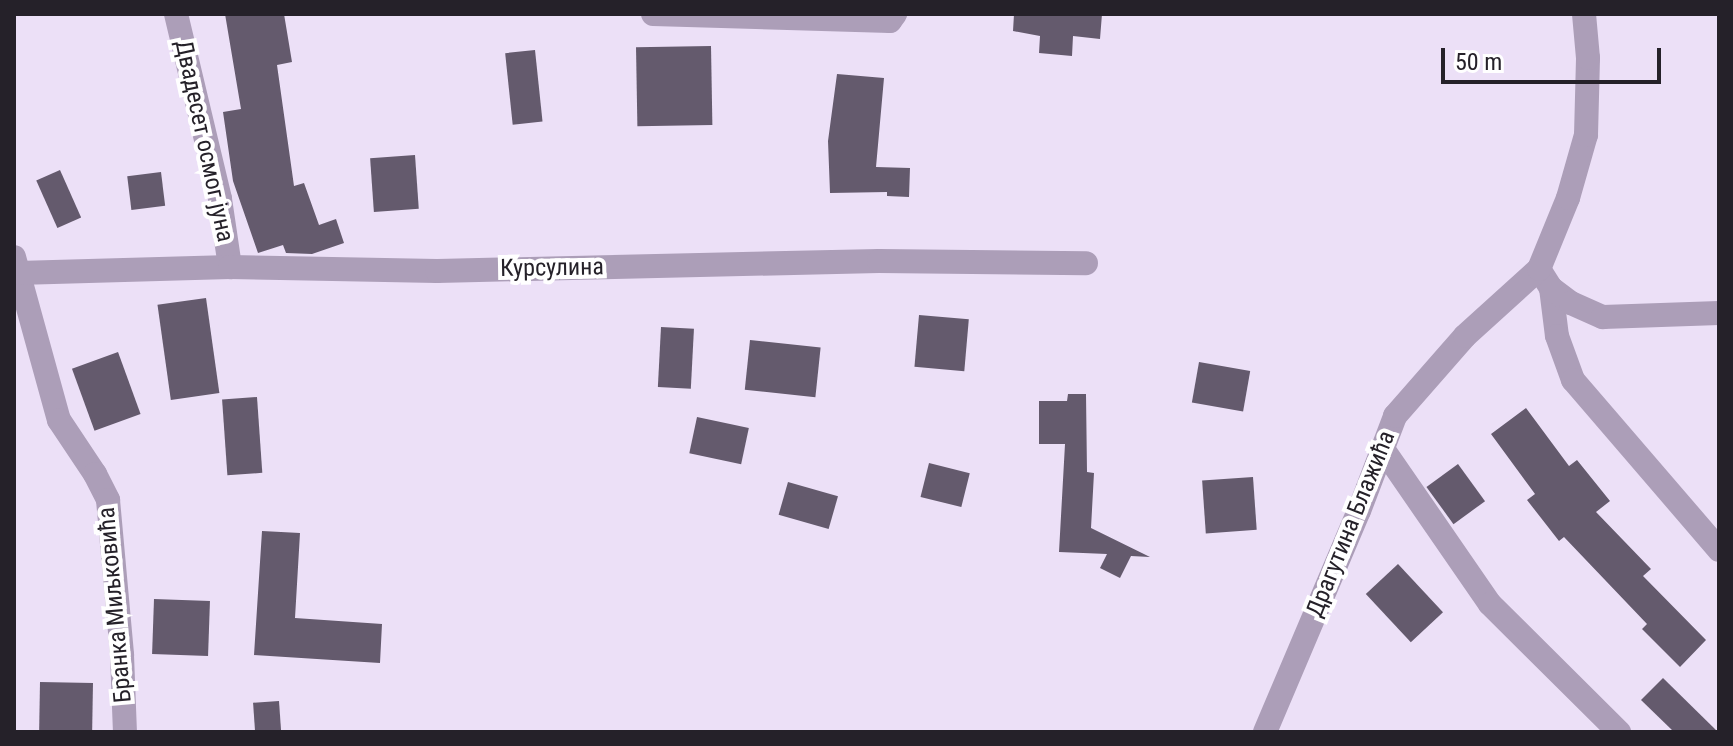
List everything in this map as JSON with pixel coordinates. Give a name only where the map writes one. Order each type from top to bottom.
[{"type":"street","name":"Двадесет осмог јуна","points":[[176,14],[220,199],[230,267]]},
{"type":"street","points":[[653,14],[890,21],[895,14]]},
{"type":"street","points":[[1584,14],[1588,58],[1586,135],[1545,278],[1557,336],[1573,380],[1719,550]]},
{"type":"street","name":"Курсулина","points":[[16,265],[437,271],[879,261],[1086,263]]},
{"type":"street","name":"Бранка Миљковића","points":[[16,265],[59,420],[95,474],[108,500],[122,655],[125,732]]},
{"type":"street","points":[[1545,278],[1571,303],[1603,317],[1719,313]]},
{"type":"street","name":"Драгутина Блажића","points":[[1265,732],[1395,416],[1465,336],[1545,278]]},
{"type":"street","points":[[1383,449],[1490,604],[1619,732]]},
{"type":"building","points":[[225,14],[284,14],[292,62],[277,65],[294,186],[304,183],[319,225],[336,219],[344,243],[312,254],[286,253],[283,245],[258,253],[233,181],[223,112],[241,109]]},
{"type":"building","points":[[1014,14],[1102,14],[1100,39],[1073,36],[1072,56],[1039,53],[1040,36],[1013,31]]},
{"type":"building","points":[[711,46],[712,125],[637,126],[636,47]]},
{"type":"building","points":[[535,50],[543,122],[513,125],[505,53]]},
{"type":"building","points":[[837,74],[884,78],[876,167],[910,168],[909,197],[887,196],[887,192],[830,193],[828,141]]},
{"type":"building","points":[[415,155],[419,209],[374,212],[370,158]]},
{"type":"building","points":[[60,170],[81,218],[57,228],[36,181]]},
{"type":"building","points":[[161,172],[165,206],[131,210],[127,176]]},
{"type":"building","points":[[206,298],[219,393],[171,400],[157,305]]},
{"type":"building","points":[[919,315],[969,319],[964,371],[914,367]]},
{"type":"building","points":[[661,327],[694,329],[691,389],[658,387]]},
{"type":"building","points":[[750,340],[821,347],[815,397],[745,390]]},
{"type":"building","points":[[118,352],[141,414],[95,431],[72,369]]},
{"type":"building","points":[[1199,362],[1250,371],[1243,411],[1192,402]]},
{"type":"building","points":[[1068,394],[1086,394],[1087,472],[1094,473],[1091,528],[1150,557],[1131,556],[1120,578],[1100,568],[1107,554],[1059,552],[1065,444],[1039,444],[1039,401],[1067,401]]},
{"type":"building","points":[[257,397],[262,473],[227,475],[222,399]]},
{"type":"building","points":[[1526,408],[1569,466],[1577,460],[1610,501],[1596,512],[1651,569],[1643,576],[1706,640],[1680,667],[1642,629],[1647,624],[1564,537],[1559,541],[1527,500],[1535,494],[1491,434]]},
{"type":"building","points":[[697,417],[749,428],[741,464],[689,453]]},
{"type":"building","points":[[929,463],[970,473],[961,507],[921,497]]},
{"type":"building","points":[[1458,464],[1485,501],[1453,524],[1426,487]]},
{"type":"building","points":[[1253,477],[1257,530],[1206,533],[1202,481]]},
{"type":"building","points":[[788,482],[838,496],[829,529],[779,515]]},
{"type":"building","points":[[262,531],[300,533],[295,618],[382,624],[380,663],[254,655]]},
{"type":"building","points":[[1398,564],[1443,612],[1411,642],[1366,594]]},
{"type":"building","points":[[154,599],[210,601],[208,656],[152,654]]},
{"type":"building","points":[[1663,678],[1718,732],[1674,732],[1641,700]]},
{"type":"building","points":[[40,682],[93,683],[92,732],[39,732]]},
{"type":"building","points":[[279,701],[281,732],[255,732],[253,703]]}]
